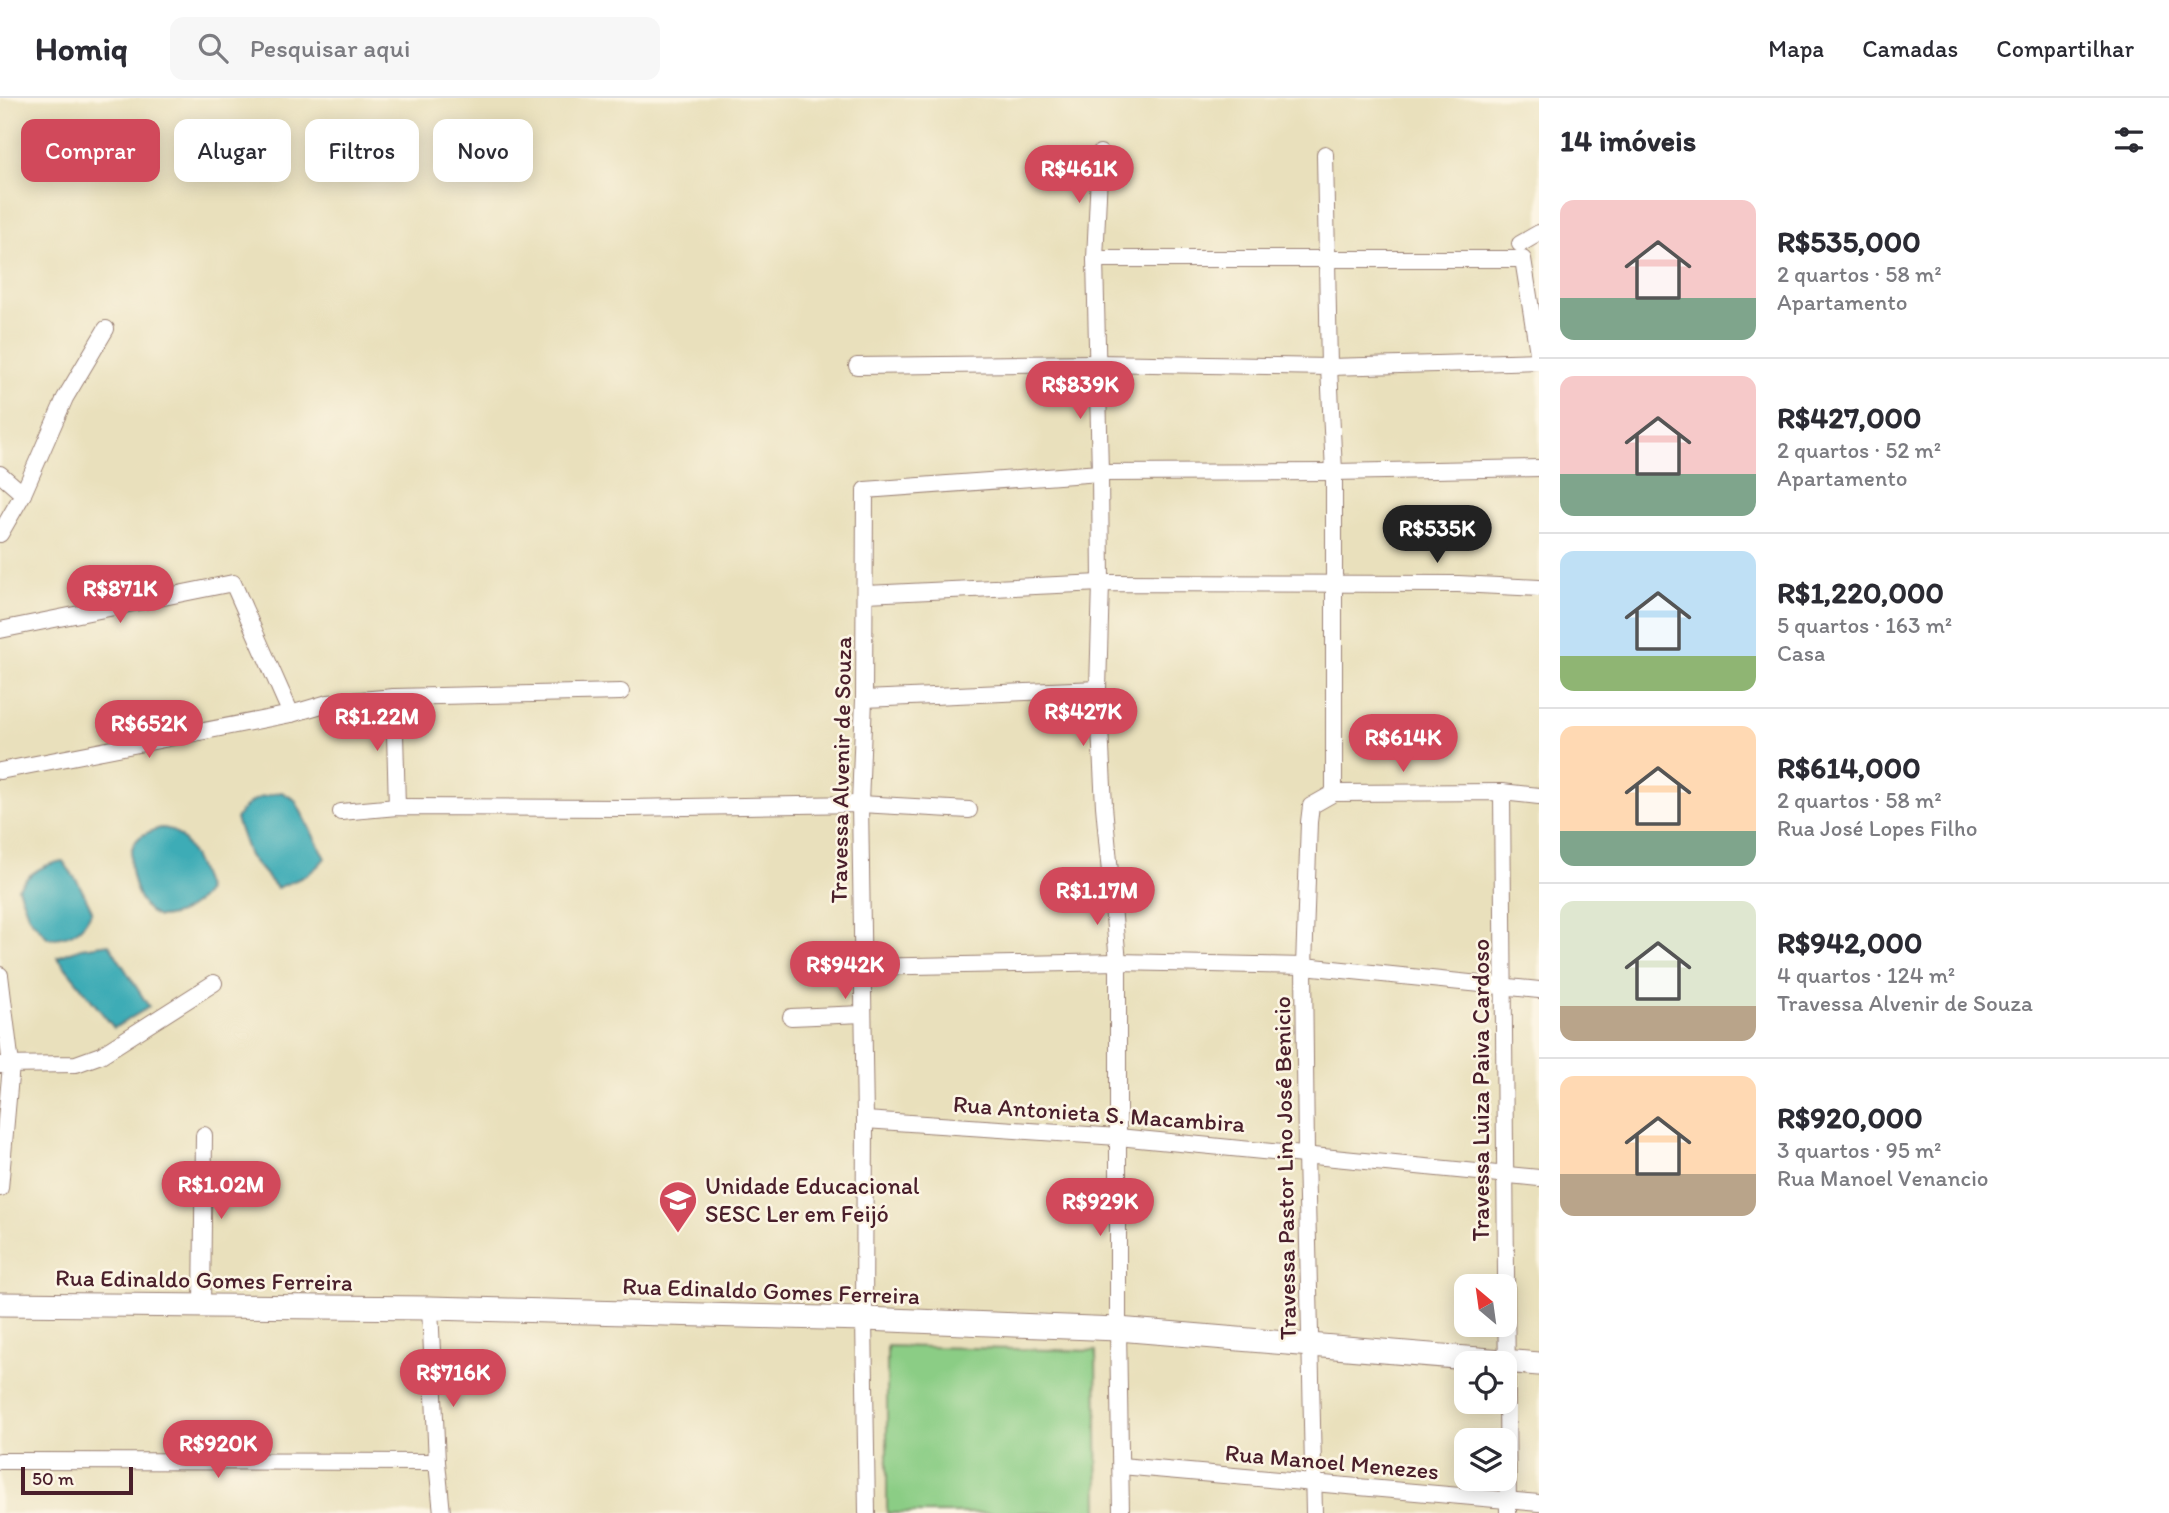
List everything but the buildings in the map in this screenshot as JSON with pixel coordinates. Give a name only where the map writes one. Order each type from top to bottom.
[{"type":"street","points":[[1100,153],[1095,259],[1101,583],[1098,689],[1104,806],[1118,962],[1121,1513]]},
{"type":"street","points":[[1325,154],[1334,472],[1334,793],[1502,792],[1539,796]]},
{"type":"street","points":[[1520,244],[1539,233]]},
{"type":"street","points":[[857,366],[1096,363],[1329,367],[1539,360],[1523,259],[1095,259]]},
{"type":"street","points":[[0,534],[23,494],[65,398],[106,329]]},
{"type":"street","points":[[1100,473],[1539,468]]},
{"type":"street","name":"Travessa Alvenir de Souza","points":[[867,1513],[860,804],[866,594],[865,489],[1100,473]]},
{"type":"street","points":[[0,474],[23,494]]},
{"type":"street","points":[[0,631],[233,583],[291,714]]},
{"type":"street","points":[[866,594],[1101,583],[1458,584],[1539,588]]},
{"type":"street","points":[[864,699],[1098,689]]},
{"type":"street","points":[[0,771],[291,714],[328,703],[394,697],[621,692]]},
{"type":"street","points":[[394,697],[397,807]]},
{"type":"street","name":"Travessa Luiza Paiva Cardoso","points":[[1502,792],[1507,1351]]},
{"type":"street","name":"Travessa Pastor Lino José Benicio","points":[[1314,1513],[1304,966],[1311,806],[1334,793]]},
{"type":"street","points":[[341,812],[397,807],[628,808],[860,804],[969,810]]},
{"type":"street","points":[[863,967],[1118,962],[1304,966],[1539,990]]},
{"type":"street","points":[[0,975],[5,1065],[0,1188]]},
{"type":"street","points":[[5,1065],[76,1064],[101,1055],[214,983]]},
{"type":"street","points":[[791,1017],[863,1014]]},
{"type":"street","name":"Rua Antonieta S. Macambira","points":[[865,1121],[1118,1137],[1539,1178]]},
{"type":"street","points":[[202,1306],[204,1135]]},
{"type":"street","name":"Rua Edinaldo Gomes Ferreira","points":[[0,1304],[430,1308],[1118,1329],[1454,1357]]},
{"type":"street","points":[[430,1308],[442,1513]]},
{"type":"street","name":"Rua Edinaldo Gomes Ferreira","points":[[1517,1362],[1539,1364]]},
{"type":"street","name":"Travessa Luiza Paiva Cardoso","points":[[1507,1414],[1508,1506]]},
{"type":"street","points":[[0,1461],[437,1462]]},
{"type":"street","name":"Rua Manoel Menezes","points":[[1121,1466],[1508,1506],[1539,1503]]},
{"type":"green space","points":[[887,1346],[1096,1351],[1098,1513],[887,1513]]},
{"type":"water","points":[[282,792],[295,800],[325,858],[309,873],[277,888],[249,856],[236,819],[250,803]]},
{"type":"water","points":[[161,828],[178,835],[185,843],[207,891],[186,910],[158,917],[149,911],[139,897],[132,876],[131,856],[139,838]]},
{"type":"water","points":[[63,861],[92,910],[85,923],[75,932],[63,937],[48,938],[29,917],[18,888],[27,877],[38,870]]},
{"type":"water","points":[[109,944],[149,1007],[114,1028],[57,957],[81,948]]},
{"type":"place","name":"Unidade Educacional SESC Ler em Feijó","points":[[678,1234]]}]
